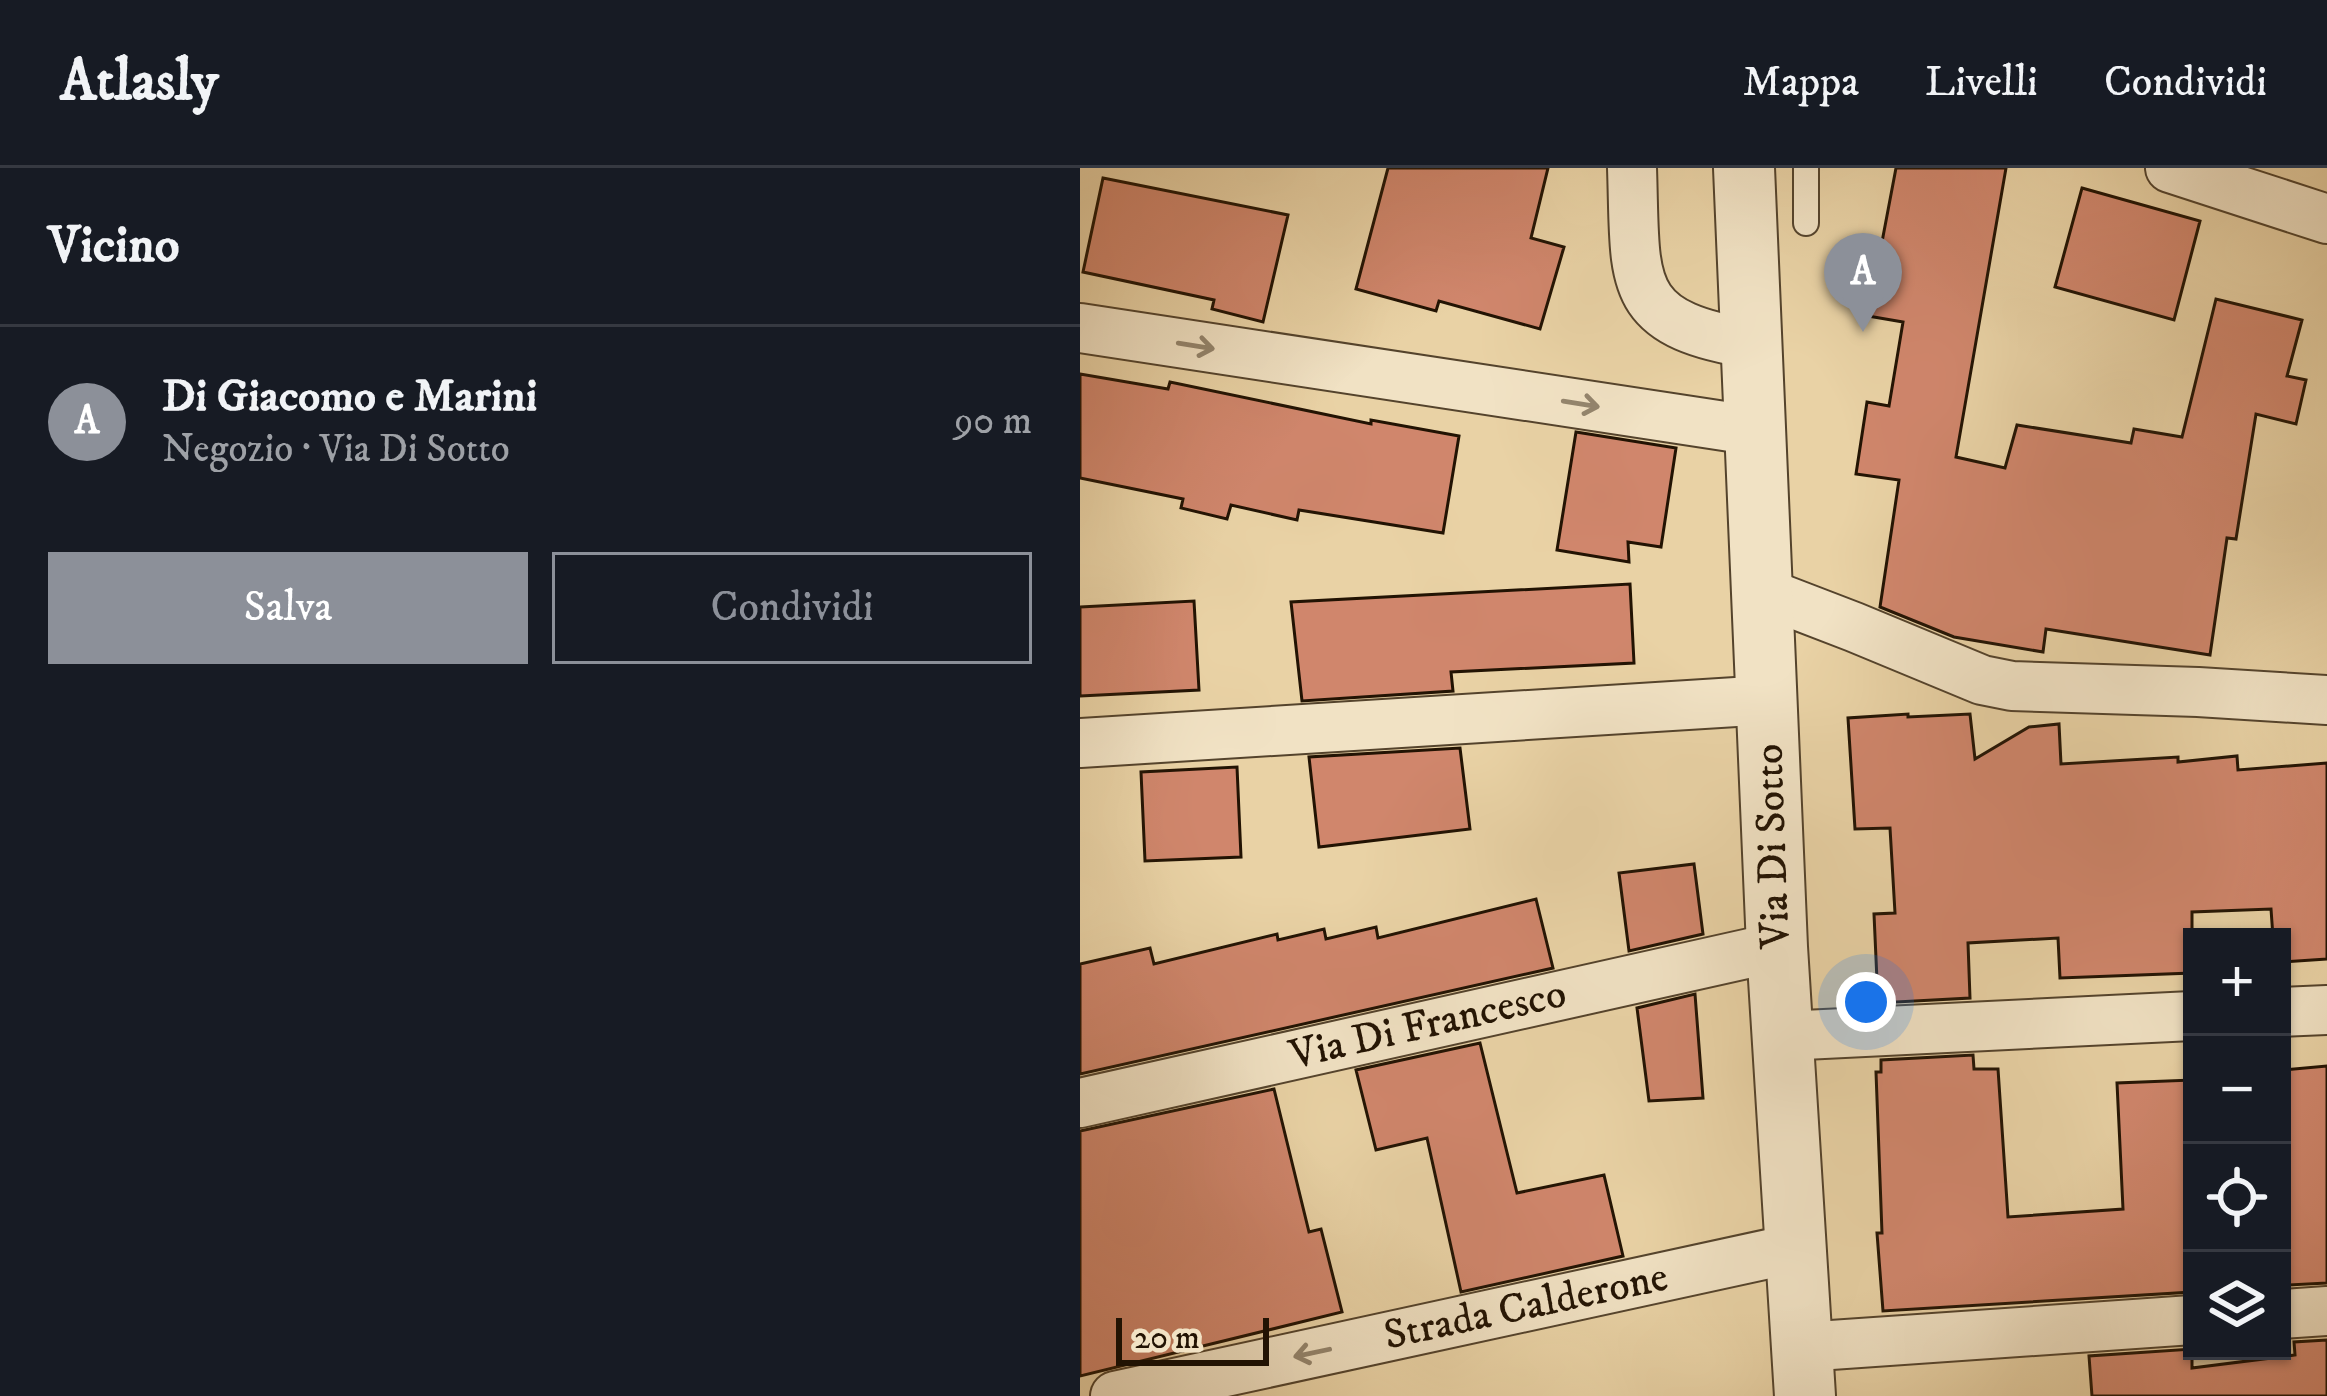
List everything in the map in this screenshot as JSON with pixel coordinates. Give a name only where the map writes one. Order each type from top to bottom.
[{"type":"street","points":[[1632,168],[1638,274],[1647,299],[1662,314],[1696,332],[1753,344]]},
{"type":"street","name":"Via Di Sotto","points":[[1744,168],[1777,947],[1803,1371],[2183,1321]]},
{"type":"street","points":[[2170,168],[2327,219]]},
{"type":"street","points":[[1080,328],[1757,431]]},
{"type":"street","points":[[1763,592],[1982,680],[2012,686],[2327,700]]},
{"type":"street","points":[[1080,743],[1768,700]]},
{"type":"street","name":"Via Di Francesco","points":[[1080,1103],[1777,947]]},
{"type":"street","points":[[2291,1012],[2327,1010]]},
{"type":"street","points":[[1783,1036],[2183,1016]]},
{"type":"street","name":"Strada Calderone","points":[[1115,1396],[1796,1248]]},
{"type":"street","points":[[2291,1313],[2327,1311]]},
{"type":"lane","points":[[1806,168],[1806,224]]},
{"type":"building","points":[[1388,168],[1548,168],[1531,238],[1564,247],[1540,329],[1439,301],[1436,311],[1356,289]]},
{"type":"building","points":[[1896,168],[2006,168],[1956,457],[2005,468],[2017,425],[2131,443],[2134,429],[2182,437],[2216,299],[2302,320],[2287,376],[2306,380],[2296,424],[2256,414],[2236,539],[2227,538],[2210,655],[2046,629],[2043,652],[1954,637],[1880,607],[1899,480],[1856,474],[1867,402],[1889,406],[1903,322],[1868,316]]},
{"type":"building","points":[[1103,178],[1288,215],[1263,322],[1212,309],[1214,300],[1083,272]]},
{"type":"building","points":[[2082,188],[2200,221],[2174,320],[2055,287]]},
{"type":"building","points":[[1080,374],[1168,389],[1170,382],[1371,424],[1371,420],[1459,436],[1443,533],[1299,510],[1297,520],[1231,505],[1227,519],[1181,508],[1183,499],[1080,478]]},
{"type":"building","points":[[1576,432],[1676,448],[1661,547],[1628,542],[1629,562],[1557,550]]},
{"type":"building","points":[[1630,584],[1634,663],[1451,672],[1453,691],[1302,701],[1291,602]]},
{"type":"building","points":[[1194,601],[1199,690],[1080,696],[1080,607]]},
{"type":"building","points":[[1970,714],[1975,759],[2029,727],[2059,724],[2061,764],[2237,756],[2238,770],[2327,763],[2327,959],[2291,961],[2291,928],[2272,928],[2271,909],[2192,912],[2192,928],[2183,928],[2183,973],[2060,978],[2058,938],[1968,943],[1970,998],[1878,1003],[1874,914],[1895,913],[1890,828],[1855,829],[1848,718]]},
{"type":"building","points":[[1460,748],[1470,829],[1319,847],[1309,757]]},
{"type":"building","points":[[1237,767],[1241,857],[1145,861],[1141,772]]},
{"type":"building","points":[[1694,864],[1703,934],[1629,951],[1619,873]]},
{"type":"building","points":[[1536,899],[1553,968],[1080,1074],[1080,964],[1150,948],[1154,964],[1277,934],[1278,940],[1324,929],[1326,939],[1376,927],[1378,938]]},
{"type":"building","points":[[1695,994],[1703,1098],[1649,1101],[1637,1008]]},
{"type":"building","points":[[1480,1043],[1517,1193],[1604,1175],[1623,1256],[1461,1292],[1427,1138],[1376,1150],[1356,1070]]},
{"type":"building","points":[[1973,1055],[1974,1069],[1998,1069],[2008,1217],[2123,1209],[2117,1083],[2183,1080],[2183,1293],[1883,1311],[1877,1233],[1882,1233],[1876,1072],[1881,1072],[1881,1060]]},
{"type":"building","points":[[2327,1066],[2327,1283],[2291,1285],[2291,1069]]},
{"type":"building","points":[[1274,1089],[1309,1232],[1321,1229],[1342,1312],[1080,1376],[1080,1131]]},
{"type":"building","points":[[2327,1340],[2327,1396],[2092,1396],[2089,1356],[2183,1350],[2183,1360],[2192,1360],[2192,1368],[2291,1360],[2294,1342]]},
{"type":"place","name":"Di Giacomo e Marini","points":[[1863,332]]}]
